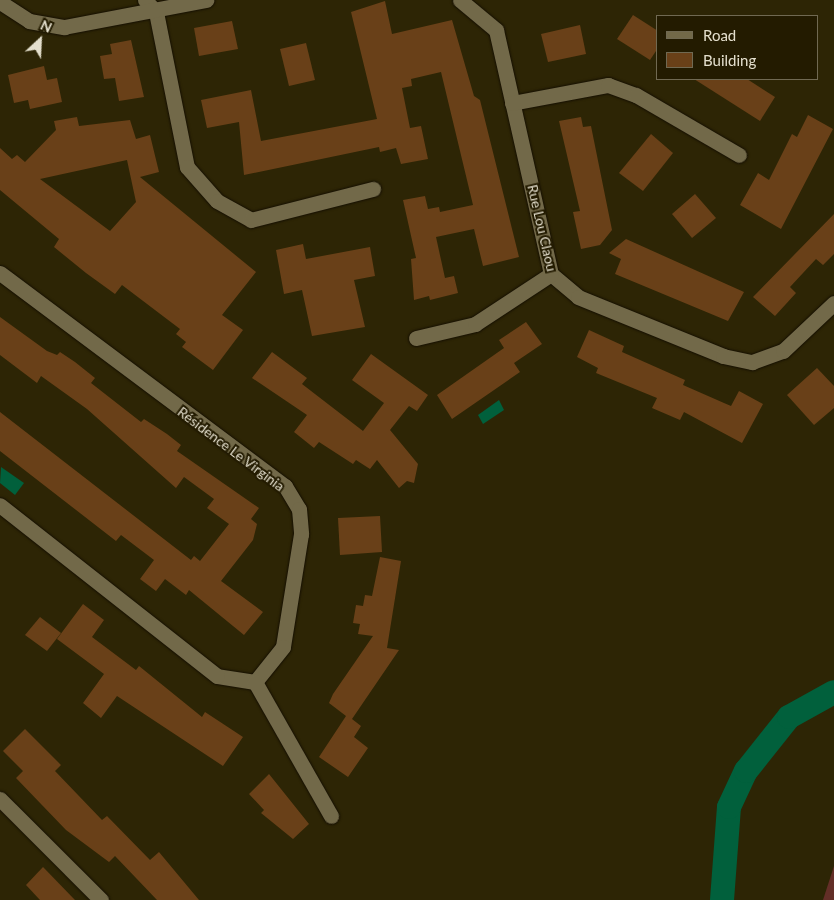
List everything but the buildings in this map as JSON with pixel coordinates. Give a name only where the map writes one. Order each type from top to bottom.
[{"type":"street","points":[[145,0],[156,12],[187,166],[217,200],[252,220],[373,189]]},
{"type":"street","points":[[0,2],[29,21],[64,27],[156,12],[206,0]]},
{"type":"street","name":"Rue Lou Claou","points":[[460,0],[496,30],[550,274],[578,297],[723,356],[752,362],[783,351],[834,303]]},
{"type":"street","points":[[512,103],[608,85],[636,95],[739,155]]},
{"type":"street","name":"Résidence Le Virginia","points":[[0,274],[289,494],[299,509],[301,534],[295,587],[283,647],[254,682]]},
{"type":"street","points":[[416,338],[475,324],[550,274]]},
{"type":"street","points":[[0,505],[217,676],[254,682],[332,816]]},
{"type":"street","points":[[0,799],[101,900]]},
{"type":"shaded area","points":[[499,400],[504,410],[483,424],[478,415]]},
{"type":"shaded area","points":[[1,467],[24,483],[15,495],[0,483]]},
{"type":"shaded area","points":[[834,866],[834,900],[823,900]]},
{"type":"waterway","points":[[722,900],[729,807],[746,771],[789,717],[834,692]]}]
